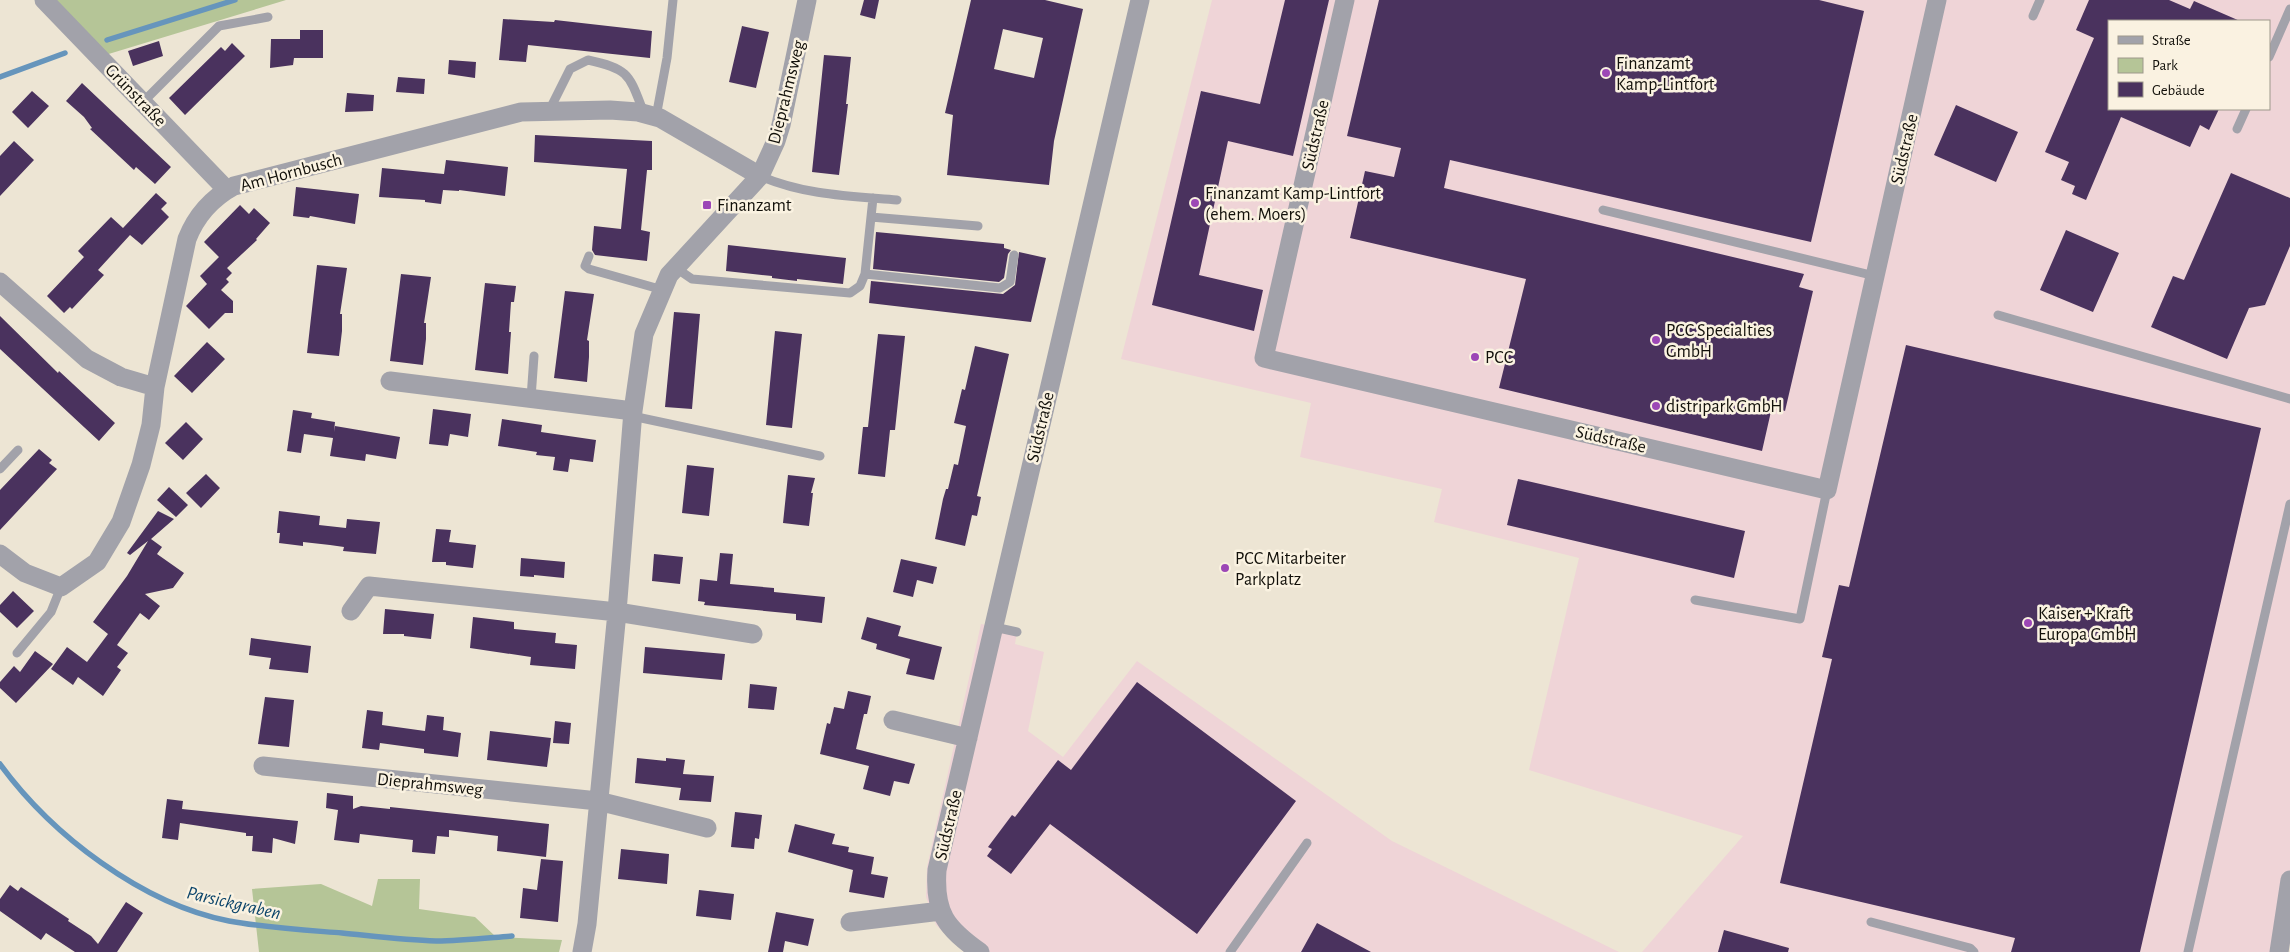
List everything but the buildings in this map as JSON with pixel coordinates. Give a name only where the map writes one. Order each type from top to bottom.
[{"type":"street","name":"Grünstraße","points":[[44,0],[227,190]]},
{"type":"street","name":"Dieprahmsweg","points":[[582,952],[587,924],[633,414],[644,334],[669,275],[760,176],[778,133],[807,0]]},
{"type":"street","name":"Südstraße","points":[[980,952],[949,926],[941,911],[936,893],[937,870],[1140,0]]},
{"type":"street","name":"Südstraße","points":[[1345,0],[1264,358],[1827,490],[1937,0]]},
{"type":"street","name":"Am Hornbusch","points":[[61,587],[97,562],[121,522],[141,465],[151,425],[156,387],[187,239],[193,223],[202,211],[227,190],[234,186],[521,112],[549,111],[610,110],[650,115],[677,126],[760,176]]},
{"type":"street","points":[[0,282],[86,359],[121,377],[156,387]]},
{"type":"street","points":[[390,381],[531,398],[633,414]]},
{"type":"street","points":[[0,554],[25,573],[61,587]]},
{"type":"street","points":[[351,611],[369,586],[616,612],[753,634]]},
{"type":"street","points":[[893,720],[968,738]]},
{"type":"street","name":"Dieprahmsweg","points":[[263,766],[598,801],[707,828]]},
{"type":"street","points":[[2279,952],[2290,885]]},
{"type":"street","points":[[850,922],[941,911]]},
{"type":"lane","points":[[650,115],[666,58],[674,0]]},
{"type":"lane","points":[[2033,16],[2040,0]]},
{"type":"lane","points":[[2270,55],[2290,9]]},
{"type":"lane","points":[[142,102],[220,26],[268,17]]},
{"type":"lane","points":[[549,111],[570,70],[588,60],[614,66],[630,78],[650,115]]},
{"type":"lane","points":[[2237,129],[2246,110]]},
{"type":"lane","points":[[760,176],[783,186],[818,194],[897,200]]},
{"type":"lane","points":[[676,268],[692,279],[850,293],[860,286],[865,274],[873,198]]},
{"type":"lane","points":[[1603,210],[1875,276]]},
{"type":"lane","points":[[871,217],[978,226]]},
{"type":"lane","points":[[865,274],[1000,288],[1010,282],[1014,255]]},
{"type":"lane","points":[[589,256],[585,266],[589,269],[663,290]]},
{"type":"lane","points":[[1998,315],[2290,399]]},
{"type":"lane","points":[[531,398],[534,356]]},
{"type":"lane","points":[[633,414],[820,456]]},
{"type":"lane","points":[[0,469],[18,450]]},
{"type":"lane","points":[[1695,600],[1800,619],[1827,490]]},
{"type":"lane","points":[[2188,952],[2290,504]]},
{"type":"lane","points":[[17,653],[51,612],[61,587]]},
{"type":"lane","points":[[994,627],[1017,632]]},
{"type":"lane","points":[[1230,952],[1307,843]]},
{"type":"lane","points":[[1871,922],[1970,948],[1974,952]]},
{"type":"shaded area","points":[[1212,0],[2290,0],[2290,932],[2286,952],[1642,952],[1743,836],[1529,770],[1579,558],[1434,522],[1442,489],[1300,457],[1311,403],[1121,359]]},
{"type":"shaded area","points":[[981,624],[1017,632],[1015,644],[1044,652],[1028,731],[1063,757],[1137,661],[1392,841],[1619,952],[964,952],[936,925],[926,897],[927,867]]},
{"type":"green space","points":[[46,0],[286,0],[102,56]]},
{"type":"green space","points":[[378,879],[420,879],[419,909],[475,917],[496,937],[562,940],[559,952],[259,952],[252,889],[321,884],[372,906]]},
{"type":"waterway","points":[[107,40],[235,0]]},
{"type":"waterway","points":[[0,77],[65,53]]},
{"type":"waterway","name":"Parsickgraben","points":[[0,764],[45,816],[101,863],[132,883],[196,912],[229,921],[257,925],[413,940],[445,941],[512,936]]},
{"type":"place","name":"Finanzamt Kamp-Lintfort","points":[[1606,73]]},
{"type":"place","name":"Finanzamt Kamp-Lintfort (ehem. Moers)","points":[[1195,203]]},
{"type":"place","name":"Finanzamt","points":[[707,205]]},
{"type":"place","name":"PCC Specialties GmbH","points":[[1656,340]]},
{"type":"place","name":"PCC","points":[[1475,357]]},
{"type":"place","name":"distripark GmbH","points":[[1656,406]]},
{"type":"place","name":"PCC Mitarbeiter Parkplatz","points":[[1225,568]]},
{"type":"place","name":"Kaiser + Kraft Europa GmbH","points":[[2028,623]]}]
